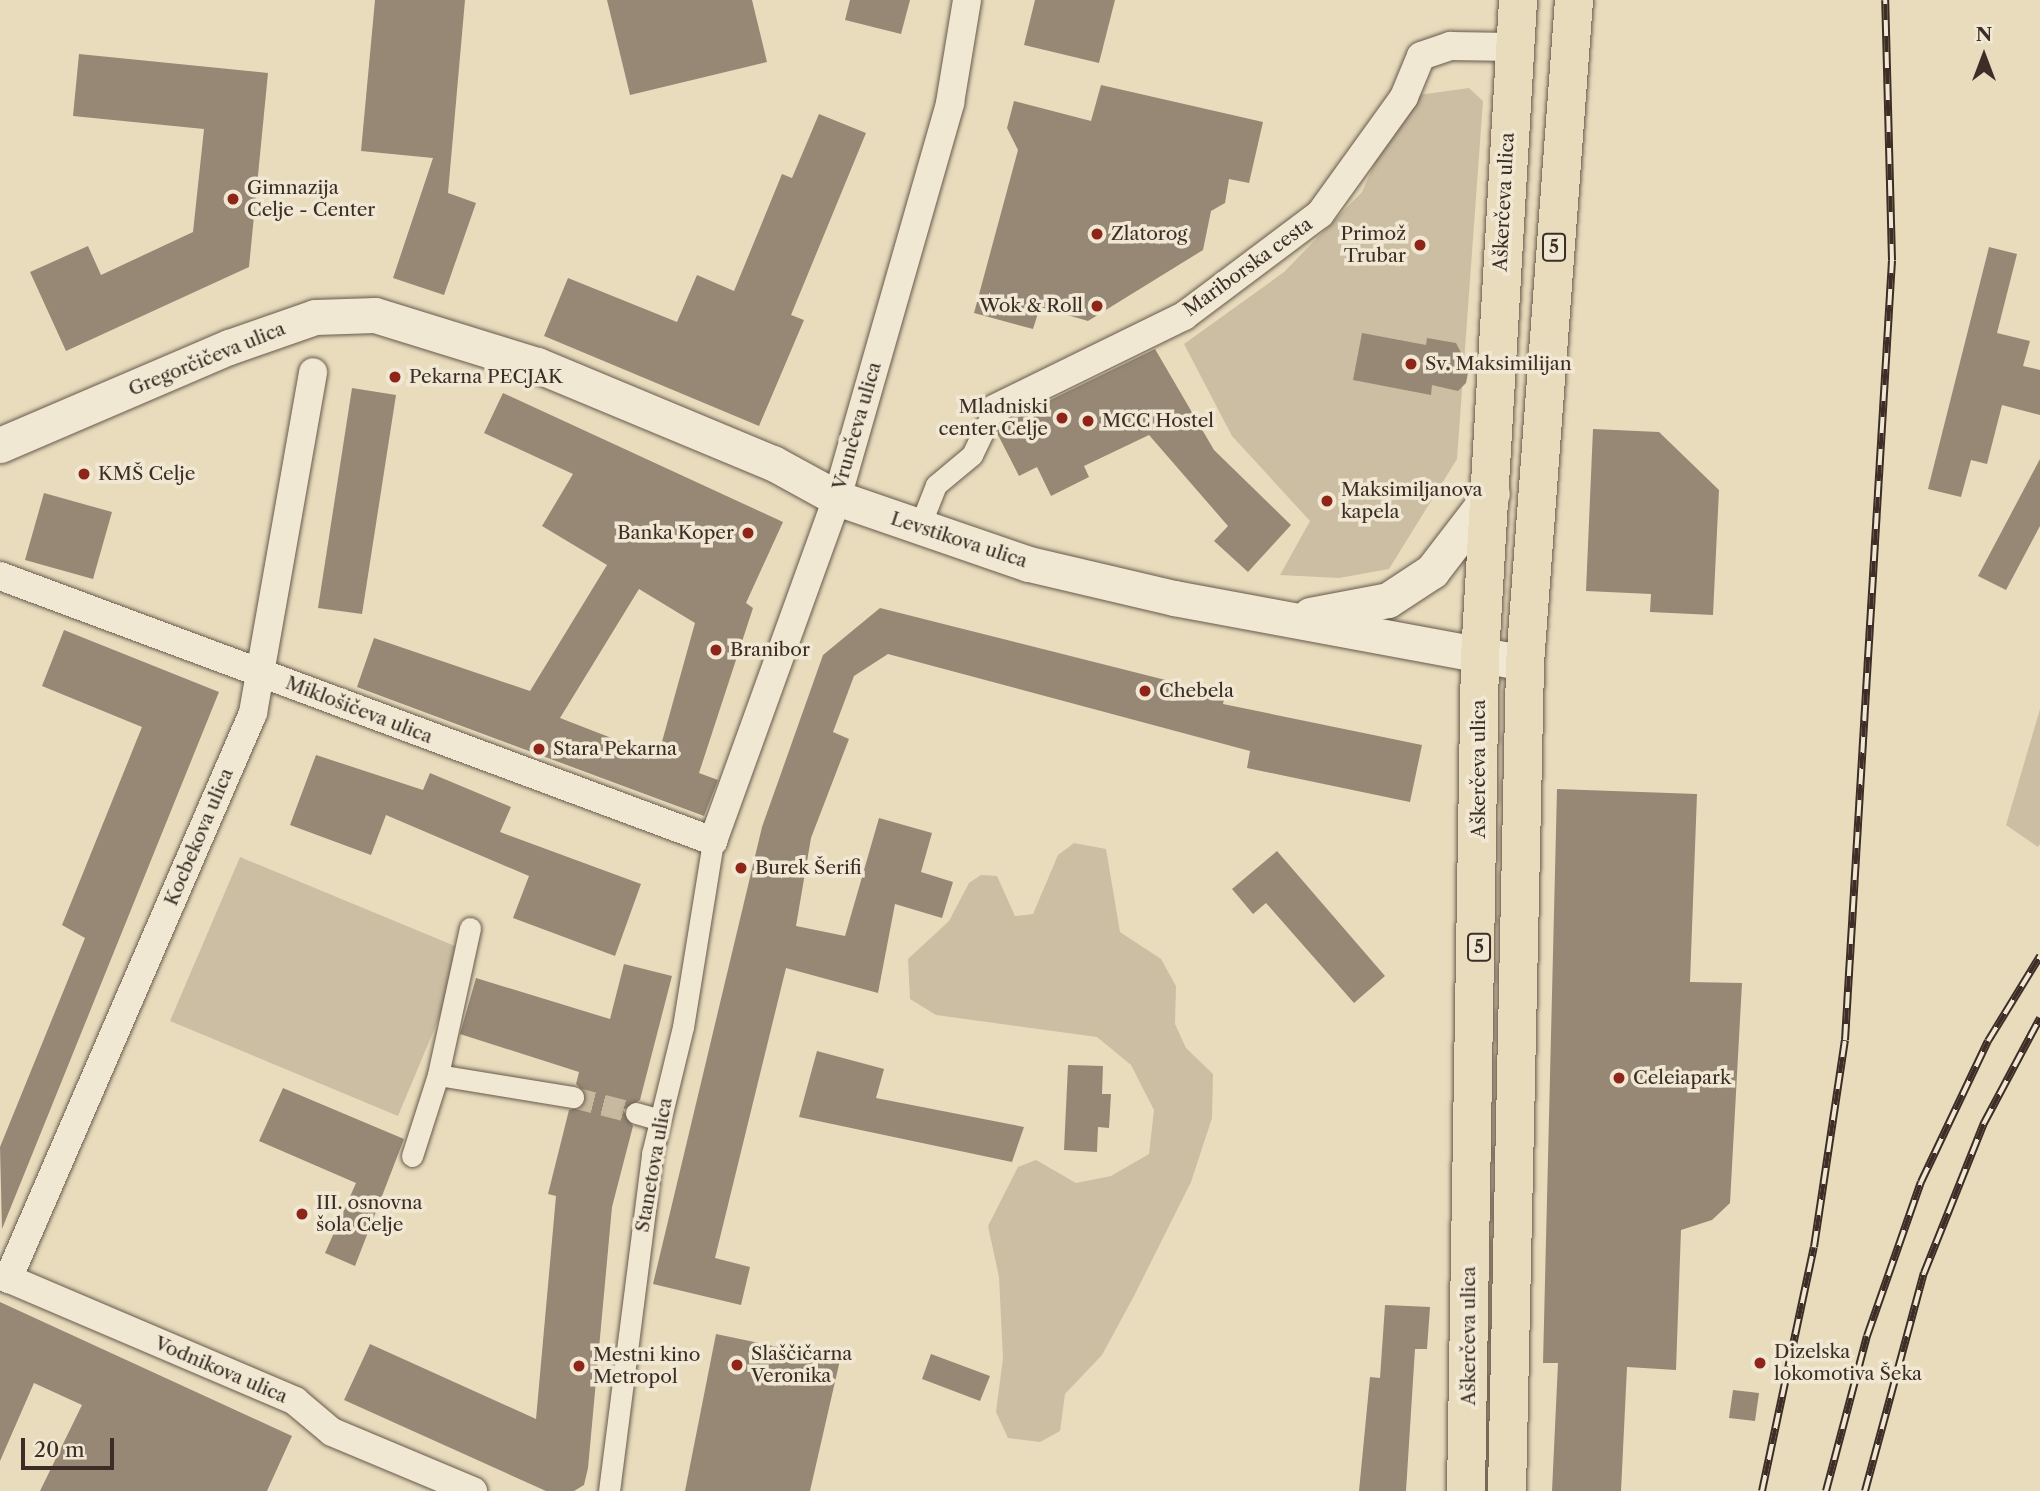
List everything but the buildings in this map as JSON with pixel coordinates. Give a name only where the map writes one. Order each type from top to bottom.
[{"type":"main road","name":"5","points":[[1513,47],[1518,0]]},
{"type":"main road","name":"Aškerčeva ulica","points":[[1507,1491],[1525,663],[1546,435],[1565,58],[1574,0]]},
{"type":"main road","name":"Aškerčeva ulica","points":[[1466,1491],[1480,656],[1492,493],[1513,47]]},
{"type":"street","name":"Vrunčeva ulica","points":[[713,841],[837,498],[950,103],[967,0]]},
{"type":"street","name":"Mariborska cesta","points":[[994,409],[1185,316],[1320,214],[1404,97],[1421,56],[1450,46],[1513,47]]},
{"type":"street","name":"Gregorčičeva ulica","points":[[0,445],[229,347],[315,317],[375,315],[422,324]]},
{"type":"street","name":"Levstikova ulica","points":[[422,324],[774,463],[837,498],[1029,564],[1282,619],[1525,663]]},
{"type":"street","name":"Kocbekova ulica","points":[[4,1277],[264,674],[313,372]]},
{"type":"street","points":[[919,528],[936,485],[972,455],[994,409]]},
{"type":"street","points":[[1282,619],[1388,600],[1432,571],[1492,493]]},
{"type":"street","name":"Miklošičeva ulica","points":[[2,579],[713,841]]},
{"type":"street","name":"Stanetova ulica","points":[[609,1491],[660,1120],[683,1027],[713,841]]},
{"type":"street","points":[[412,1156],[438,1075],[470,928]]},
{"type":"street","points":[[438,1075],[573,1097]]},
{"type":"street","points":[[636,1113],[660,1120]]},
{"type":"street","name":"Vodnikova ulica","points":[[4,1277],[295,1401],[332,1432],[473,1491]]},
{"type":"shaded area","points":[[1469,88],[1483,101],[1457,459],[1389,569],[1339,578],[1280,575],[1310,521],[1232,436],[1184,344],[1284,272],[1362,192],[1404,97]]},
{"type":"shaded area","points":[[2040,709],[2040,844],[2038,847],[2006,825]]},
{"type":"shaded area","points":[[1074,843],[1106,849],[1120,932],[1161,959],[1176,986],[1175,1024],[1186,1048],[1213,1074],[1212,1118],[1191,1182],[1134,1296],[1102,1355],[1065,1394],[1060,1431],[1040,1442],[1008,1438],[996,1412],[1003,1358],[999,1277],[988,1226],[1018,1167],[1036,1160],[1076,1183],[1111,1176],[1149,1154],[1154,1110],[1131,1065],[1097,1037],[936,1015],[910,999],[908,959],[949,921],[969,883],[981,875],[997,876],[1015,916],[1033,914],[1058,855]]},
{"type":"shaded area","points":[[240,857],[467,951],[398,1116],[170,1021]]},
{"type":"tunnel","points":[[573,1097],[636,1113]]},
{"type":"railway","points":[[1762,1491],[1814,1247],[1845,1040],[1892,260],[1885,0]]},
{"type":"railway","points":[[1826,1491],[1867,1336],[1921,1182],[1988,1041],[2040,956]]},
{"type":"railway","points":[[1865,1491],[1924,1273],[1984,1123],[2040,1018]]},
{"type":"place","name":"Gimnazija Celje - Center","points":[[233,199]]},
{"type":"place","name":"Zlatorog","points":[[1097,234]]},
{"type":"place","name":"Primož Trubar","points":[[1420,245]]},
{"type":"place","name":"Wok & Roll","points":[[1097,306]]},
{"type":"place","name":"Sv. Maksimilijan","points":[[1411,364]]},
{"type":"place","name":"Pekarna PECJAK","points":[[395,377]]},
{"type":"place","name":"Mladniski center Celje","points":[[1062,418]]},
{"type":"place","name":"MCC Hostel","points":[[1088,421]]},
{"type":"place","name":"KMŠ Celje","points":[[84,474]]},
{"type":"place","name":"Maksimiljanova kapela","points":[[1327,501]]},
{"type":"place","name":"Banka Koper","points":[[748,533]]},
{"type":"place","name":"Branibor","points":[[716,650]]},
{"type":"place","name":"Chebela","points":[[1145,691]]},
{"type":"place","name":"Stara Pekarna","points":[[539,749]]},
{"type":"place","name":"Burek Šerifi","points":[[741,868]]},
{"type":"place","name":"Celeiapark","points":[[1619,1078]]},
{"type":"place","name":"III. osnovna šola Celje","points":[[302,1214]]},
{"type":"place","name":"Dizelska lokomotiva Šeka","points":[[1760,1363]]},
{"type":"place","name":"Slaščičarna Veronika","points":[[737,1365]]},
{"type":"place","name":"Mestni kino Metropol","points":[[579,1366]]}]
